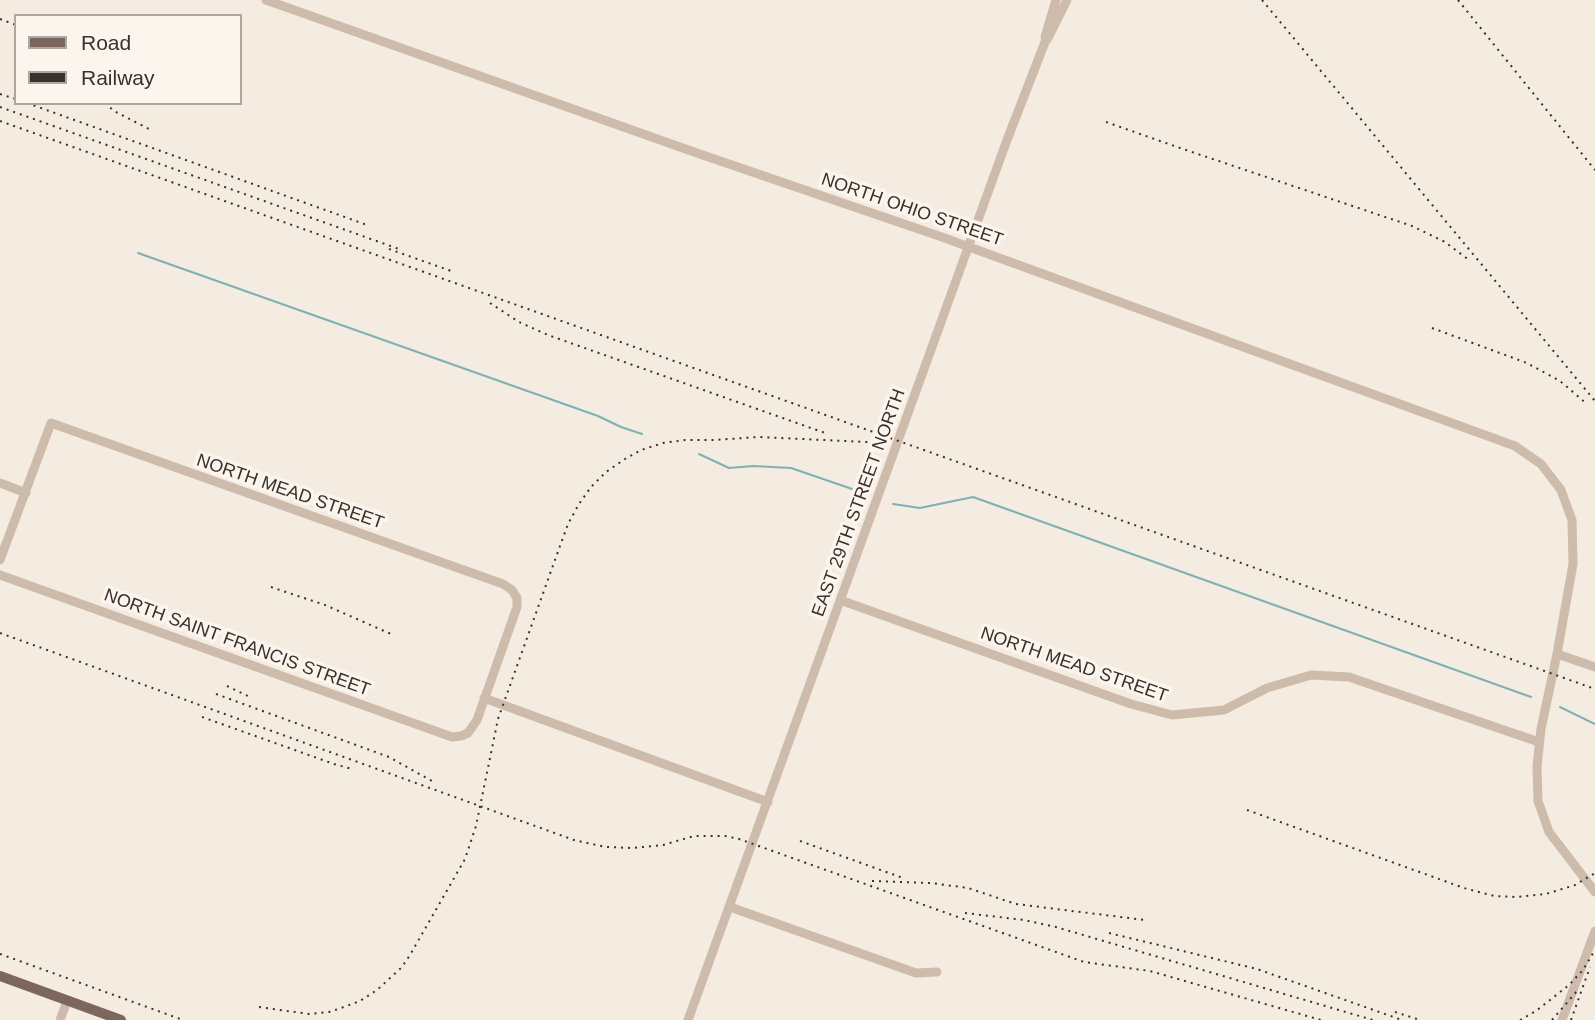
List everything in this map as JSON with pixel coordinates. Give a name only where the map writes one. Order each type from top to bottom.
[{"type":"main road","points":[[0,976],[121,1020]]},
{"type":"street","name":"NORTH OHIO STREET","points":[[266,0],[968,247],[1515,446],[1541,464],[1561,490],[1572,520],[1573,565],[1557,654]]},
{"type":"street","points":[[1045,42],[1056,0]]},
{"type":"street","name":"EAST 29TH STREET NORTH","points":[[688,1020],[1007,140],[1045,42],[1067,0]]},
{"type":"street","name":"NORTH MEAD STREET","points":[[26,493],[51,423],[503,584],[512,590],[517,607],[484,698]]},
{"type":"street","points":[[0,483],[26,493],[0,560]]},
{"type":"street","name":"NORTH SAINT FRANCIS STREET","points":[[0,575],[452,737],[468,733],[477,720],[484,698]]},
{"type":"street","name":"NORTH MEAD STREET","points":[[840,600],[1131,704],[1172,715],[1224,710],[1267,688],[1311,675],[1349,677],[1539,742]]},
{"type":"street","points":[[1595,667],[1557,654],[1539,742],[1537,767],[1538,801],[1549,832],[1595,892]]},
{"type":"street","points":[[484,698],[768,802]]},
{"type":"street","points":[[730,907],[916,973],[937,972]]},
{"type":"street","points":[[1562,1020],[1595,931]]},
{"type":"street","points":[[60,1020],[67,1001]]},
{"type":"waterway","points":[[138,253],[642,434]]},
{"type":"waterway","points":[[699,454],[729,468],[791,468],[858,491]]},
{"type":"waterway","points":[[893,504],[920,508],[973,497],[1531,697]]},
{"type":"waterway","points":[[1560,707],[1595,724]]},
{"type":"railway","points":[[1262,0],[1595,401]]},
{"type":"railway","points":[[1458,0],[1595,170]]},
{"type":"railway","points":[[0,19],[14,24]]},
{"type":"railway","points":[[0,94],[14,98]]},
{"type":"railway","points":[[33,105],[367,225]]},
{"type":"railway","points":[[107,105],[149,129]]},
{"type":"railway","points":[[0,107],[399,249]]},
{"type":"railway","points":[[0,121],[1595,689]]},
{"type":"railway","points":[[1106,122],[1412,226],[1445,242],[1469,260]]},
{"type":"railway","points":[[389,249],[454,272]]},
{"type":"railway","points":[[490,303],[519,322],[548,335],[828,434]]},
{"type":"railway","points":[[1432,328],[1527,363],[1560,381],[1587,404]]},
{"type":"railway","points":[[259,1007],[309,1014],[344,1007],[377,990],[402,967],[410,955],[465,859],[476,826],[498,719],[568,524],[591,487],[606,472],[641,450],[685,440],[759,437],[888,443]]},
{"type":"railway","points":[[271,587],[325,605],[391,634]]},
{"type":"railway","points":[[0,633],[574,840],[606,847],[633,848],[663,845],[694,836],[739,839],[1084,962],[1150,971],[1321,1020]]},
{"type":"railway","points":[[227,686],[252,698]]},
{"type":"railway","points":[[216,694],[389,757],[432,781]]},
{"type":"railway","points":[[202,717],[352,769]]},
{"type":"railway","points":[[1247,810],[1464,888],[1494,896],[1546,894],[1575,885],[1595,873]]},
{"type":"railway","points":[[800,841],[903,878]]},
{"type":"railway","points":[[872,881],[931,883],[968,888],[1016,904],[1145,920]]},
{"type":"railway","points":[[965,913],[1056,927],[1373,1020]]},
{"type":"railway","points":[[1109,933],[1257,969],[1402,1020]]},
{"type":"railway","points":[[1520,1020],[1569,985],[1583,970],[1595,950]]},
{"type":"railway","points":[[0,954],[183,1020]]},
{"type":"railway","points":[[1571,1020],[1590,967]]},
{"type":"railway","points":[[1552,1020],[1577,991]]},
{"type":"railway","points":[[1395,1012],[1420,1020]]}]
